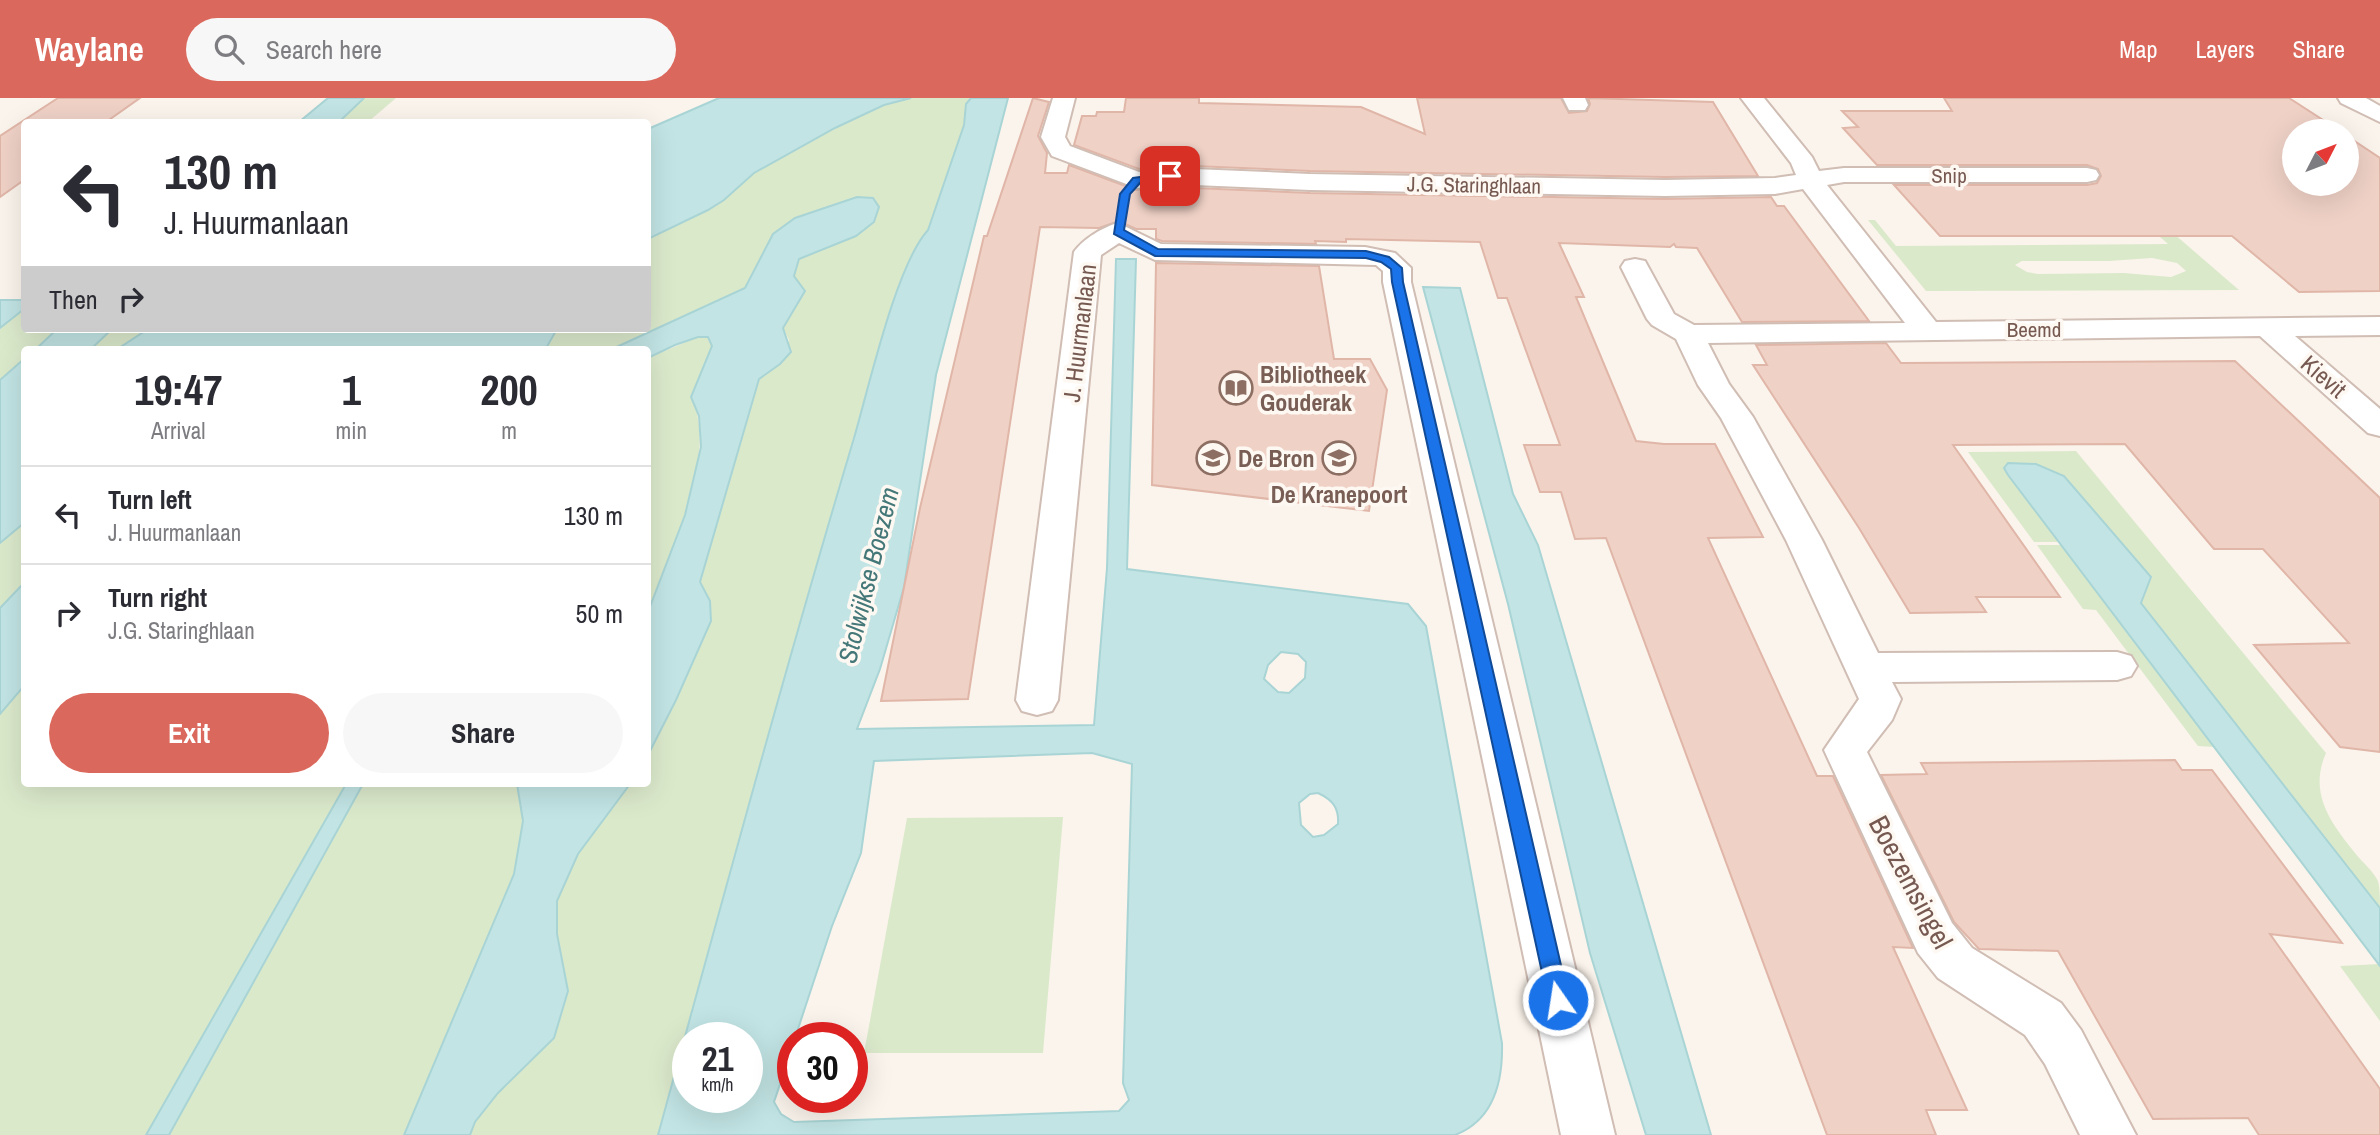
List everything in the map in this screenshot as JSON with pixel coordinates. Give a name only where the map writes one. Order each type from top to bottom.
[{"type":"street","name":"J.G. Staringhlaan","points":[[1064,98],[1054,138],[1062,150],[1137,180],[1170,176],[1310,182],[1648,188],[1775,186],[1811,182]]},
{"type":"street","points":[[1752,98],[1804,162],[1811,182],[1927,331]]},
{"type":"street","points":[[2350,98],[2380,115]]},
{"type":"street","name":"Snip","points":[[1811,182],[1844,175],[2087,175]]},
{"type":"street","points":[[1137,180],[1125,194],[1118,231],[1155,252],[1366,255],[1385,259],[1397,268],[1397,282],[1588,1135]]},
{"type":"street","name":"J. Huurmanlaan","points":[[1037,700],[1088,252],[1118,231]]},
{"type":"street","name":"Boezemsingel","points":[[1634,267],[1662,319],[1688,334],[1714,385],[1737,417],[1804,540],[1880,699],[1877,709],[1845,750],[1935,938],[1955,963],[2043,1019],[2063,1047],[2109,1135]]},
{"type":"street","name":"Beemd","points":[[1688,334],[2380,326]]},
{"type":"street","name":"Kievit","points":[[2267,327],[2380,426]]},
{"type":"street","points":[[1863,668],[2117,666]]},
{"type":"green space","points":[[364,98],[396,98],[372,119],[342,119]]},
{"type":"green space","points":[[911,98],[971,98],[966,104],[964,125],[928,230],[917,246],[895,296],[779,696],[689,1022],[672,1022],[672,1084],[658,1135],[470,1135],[475,1122],[498,1093],[554,1037],[568,991],[557,934],[557,901],[578,854],[628,787],[651,787],[651,749],[711,621],[710,601],[700,582],[759,379],[780,364],[789,340],[783,328],[805,291],[794,276],[799,259],[821,249],[773,234],[745,288],[651,331],[651,237],[724,200],[754,173],[835,128],[884,105]]},
{"type":"green space","points":[[2144,208],[2239,290],[1926,291],[1868,220],[1875,220],[1896,246],[2168,244],[2136,216]],"holes":[[[2152,258],[2177,263],[2186,271],[2171,277],[2124,273],[2038,274],[2027,272],[2015,265],[2022,261]]]},
{"type":"green space","points":[[21,311],[21,333],[53,333],[39,346],[21,346],[21,362],[0,380],[0,328]]},
{"type":"green space","points":[[108,333],[142,333],[122,346],[94,346]]},
{"type":"green space","points":[[555,333],[647,333],[619,346],[547,346]]},
{"type":"green space","points":[[698,337],[708,337],[712,346],[692,397],[699,422],[696,477],[689,506],[651,604],[651,357]]},
{"type":"green space","points":[[2076,451],[2326,753],[2320,783],[2326,810],[2351,848],[2378,881],[2380,908],[2141,603],[2151,577],[2064,476],[2035,464],[2008,475],[2059,542],[2034,542],[1968,452]]},
{"type":"green space","points":[[21,526],[21,586],[0,608],[0,543]]},
{"type":"green space","points":[[2037,545],[2062,545],[2214,747],[2198,746],[2096,610],[2083,609]]},
{"type":"green space","points":[[21,690],[21,787],[344,787],[146,1135],[0,1135],[0,714]]},
{"type":"green space","points":[[361,787],[517,787],[523,821],[514,874],[404,1135],[169,1135]]},
{"type":"green space","points":[[1063,817],[1043,1053],[868,1053],[868,1031],[907,818]]},
{"type":"green space","points":[[2340,966],[2380,966],[2380,1021]]},
{"type":"water","points":[[328,98],[364,98],[342,119],[303,119]]},
{"type":"water","points":[[719,98],[911,98],[884,105],[835,128],[754,173],[724,200],[708,210],[651,238],[651,128]]},
{"type":"water","name":"Stolwijkse Boezem","points":[[971,98],[1008,98],[936,375],[904,587],[880,669],[857,729],[1094,725],[1107,568],[1116,259],[1136,259],[1127,569],[1408,604],[1426,626],[1502,1043],[1501,1071],[1494,1098],[1479,1120],[1455,1135],[658,1135],[672,1085],[672,1113],[763,1113],[763,1022],[689,1022],[894,298],[916,247],[928,230],[964,125],[966,104]],"holes":[[[1281,652],[1298,654],[1306,662],[1305,678],[1289,693],[1278,692],[1264,679],[1268,665]],[[1092,753],[1132,764],[1123,1083],[1129,1100],[1119,1111],[794,1122],[777,1113],[774,1102],[777,1093],[777,1022],[800,1022],[832,926],[861,853],[874,761]],[[1318,793],[1336,809],[1338,824],[1324,835],[1313,837],[1301,825],[1299,803],[1310,794]]]},
{"type":"water","points":[[857,197],[873,198],[879,207],[874,222],[856,236],[799,259],[794,276],[805,291],[783,328],[791,352],[759,379],[700,582],[710,601],[711,621],[651,749],[651,604],[685,515],[701,447],[699,416],[691,397],[712,346],[708,337],[698,337],[651,357],[651,346],[619,346],[745,288],[773,234],[795,218]]},
{"type":"water","points":[[1423,287],[1460,288],[1513,494],[1538,545],[1711,1135],[1646,1135],[1590,953],[1508,604]]},
{"type":"water","points":[[0,300],[21,300],[21,311],[0,328]]},
{"type":"water","points":[[53,333],[108,333],[94,346],[39,346]]},
{"type":"water","points":[[142,333],[555,333],[547,346],[122,346]]},
{"type":"water","points":[[21,362],[21,526],[0,543],[0,380]]},
{"type":"water","points":[[2008,463],[2036,464],[2064,476],[2151,577],[2141,603],[2380,908],[2380,966],[2008,475],[2004,468]]},
{"type":"water","points":[[21,586],[21,690],[0,714],[0,608]]},
{"type":"water","points":[[344,787],[361,787],[169,1135],[146,1135]]},
{"type":"water","points":[[517,787],[628,787],[578,854],[557,901],[557,934],[568,991],[554,1038],[498,1093],[475,1122],[470,1135],[404,1135],[514,874],[523,821]]},
{"type":"building","points":[[58,98],[140,98],[110,119],[26,119]]},
{"type":"building","points":[[1033,98],[1049,102],[1038,136],[1047,153],[1045,173],[1067,173],[1069,165],[1136,190],[1170,187],[1310,193],[1665,199],[1771,197],[1777,206],[1784,206],[1869,321],[1742,322],[1697,248],[1676,247],[1674,244],[1670,247],[1559,243],[1584,297],[1576,297],[1636,441],[1715,444],[1763,537],[1708,538],[1817,776],[1833,776],[1913,948],[1893,947],[1967,1110],[1926,1110],[1936,1135],[1827,1135],[1606,538],[1575,539],[1561,492],[1540,492],[1524,445],[1560,445],[1507,298],[1498,298],[1480,242],[1346,239],[1346,242],[1315,241],[1316,244],[1162,241],[1156,239],[1156,229],[1136,229],[1119,221],[1099,228],[1040,227],[968,699],[881,701],[920,508],[984,236],[987,236]]},
{"type":"building","points":[[1126,98],[1199,98],[1199,103],[1361,107],[1425,134],[1417,98],[1561,98],[1569,113],[1587,111],[1590,104],[1588,98],[1713,102],[1758,176],[1310,171],[1170,165],[1139,169],[1074,145],[1082,116],[1096,116],[1097,112],[1124,112]]},
{"type":"building","points":[[1944,98],[2289,98],[2321,119],[2282,119],[2282,196],[2359,196],[2359,144],[2380,158],[2380,291],[2299,292],[2232,236],[1940,236],[1894,185],[2087,185],[2097,183],[2101,176],[2098,169],[2087,165],[1877,165],[1843,128],[1858,127],[1842,111],[1952,111]]},
{"type":"building","points":[[21,122],[21,182],[0,197],[0,136]]},
{"type":"building","points":[[1156,263],[1319,266],[1334,359],[1370,359],[1387,390],[1369,511],[1152,485]]},
{"type":"building","points":[[1886,343],[1901,363],[2235,361],[2380,498],[2380,752],[2340,747],[2254,645],[2349,643],[2263,549],[2214,549],[2125,444],[1953,445],[2060,597],[1976,597],[1986,612],[1910,613],[1859,528],[1753,365],[1767,365],[1756,345]]},
{"type":"building","points":[[2175,760],[2182,770],[2212,770],[2342,943],[2270,934],[2380,1089],[2380,1135],[2259,1135],[2248,1118],[2153,1119],[2058,951],[1979,949],[1954,922],[1881,775],[1927,774],[1921,763]]},
{"type":"place","name":"Bibliotheek Gouderak","points":[[1236,388]]},
{"type":"place","name":"De Bron","points":[[1213,458]]},
{"type":"place","name":"De Kranepoort","points":[[1339,458]]},
{"type":"route","points":[[1170,176],[1137,180],[1125,194],[1118,231],[1155,252],[1366,255],[1385,259],[1397,268],[1397,282],[1558,1000]]}]
